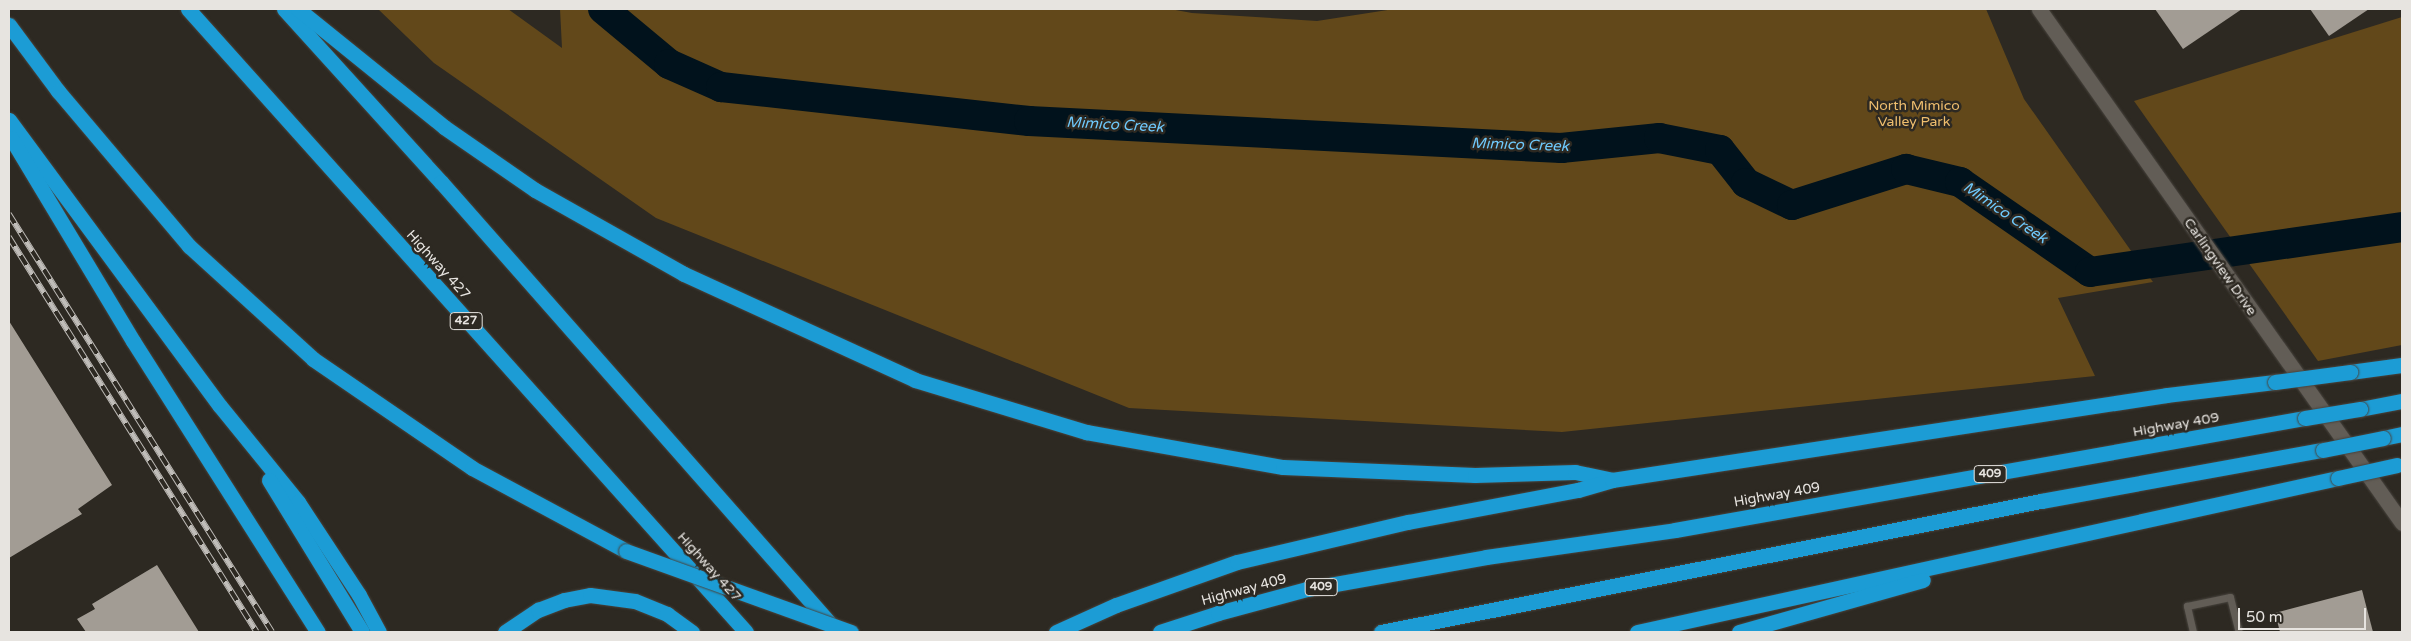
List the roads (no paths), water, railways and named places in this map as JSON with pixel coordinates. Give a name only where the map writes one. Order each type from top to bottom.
[{"type":"highway","name":"Highway 427","points":[[188,9],[746,632]]},
{"type":"highway","points":[[284,9],[441,182],[837,632]]},
{"type":"highway","points":[[298,9],[444,127],[535,190],[684,274],[915,380],[1086,432],[1283,468],[1475,475],[1575,472],[1612,480]]},
{"type":"highway","points":[[9,25],[69,105],[189,246],[313,359],[472,468],[626,552],[851,632]]},
{"type":"highway","points":[[9,120],[220,406],[298,502],[359,595],[379,632]]},
{"type":"highway","points":[[9,134],[133,341],[318,632]]},
{"type":"highway","points":[[1056,632],[1116,605],[1237,562],[1408,522],[1578,490],[1612,480],[2158,396],[2402,365]]},
{"type":"highway","name":"Highway 409","points":[[1160,632],[1218,613],[1326,586],[1486,556],[1675,530],[2402,401]]},
{"type":"highway","points":[[220,406],[348,604],[362,632]]},
{"type":"highway","points":[[1381,632],[2041,501],[2402,434]]},
{"type":"highway","points":[[1638,632],[2399,464]]},
{"type":"highway","points":[[1739,632],[2070,537]]},
{"type":"highway","points":[[506,632],[538,610],[564,600],[590,595],[635,601],[667,614],[692,632]]},
{"type":"main road","name":"Carlingview Drive","points":[[2039,9],[2402,523]]},
{"type":"lane","points":[[2193,632],[2187,606],[2230,597],[2239,632]]},
{"type":"waterway","name":"Mimico Creek","points":[[603,9],[669,64],[721,87],[1029,121],[1561,148],[1659,138],[1720,150],[1746,183],[1792,205],[1906,169],[1960,182],[2090,272],[2402,227]]},
{"type":"railway","points":[[9,214],[272,632]]},
{"type":"railway","points":[[9,237],[257,632]]},
{"type":"park label","name":"North Mimico Valley Park","points":[[1914,114]]}]
